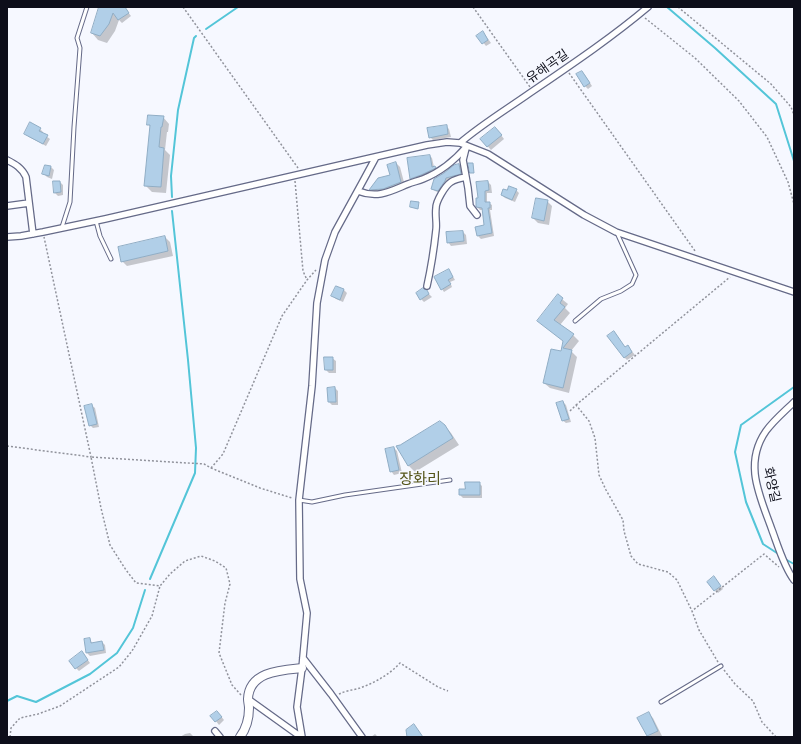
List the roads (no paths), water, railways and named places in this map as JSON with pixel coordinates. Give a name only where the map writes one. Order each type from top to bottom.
[{"type":"street","name":"유해곡길","points":[[460,143],[604,41],[648,7]]},
{"type":"street","points":[[7,237],[33,234],[96,221],[427,145],[447,142],[460,143],[488,154],[584,215],[616,232],[794,292]]},
{"type":"street","points":[[467,146],[463,160],[470,206],[477,215]]},
{"type":"street","points":[[358,191],[375,194],[386,193],[421,180],[441,170],[457,157],[467,146]]},
{"type":"street","points":[[302,737],[297,707],[307,613],[300,579],[299,500],[312,386],[317,303],[325,260],[335,232],[376,157]]},
{"type":"street","points":[[7,160],[20,167],[25,174],[33,234]]},
{"type":"street","points":[[427,286],[436,229],[437,203],[450,183],[466,177]]},
{"type":"street","points":[[7,206],[29,203]]},
{"type":"street","name":"화양길","points":[[794,402],[773,422],[767,430],[757,448],[754,468],[760,499],[787,569],[794,580]]},
{"type":"street","points":[[303,658],[362,737]]},
{"type":"street","points":[[240,737],[247,724],[249,709],[248,699],[252,686],[264,675],[270,672],[302,668]]},
{"type":"street","points":[[248,699],[302,737]]},
{"type":"street","points":[[215,731],[220,737]]},
{"type":"lane","points":[[61,228],[70,202],[80,48],[77,38],[87,7]]},
{"type":"lane","points":[[96,221],[100,236],[111,259]]},
{"type":"lane","points":[[575,321],[601,299],[632,284],[636,275],[616,232]]},
{"type":"lane","points":[[299,500],[312,502],[345,495],[450,480]]},
{"type":"lane","points":[[662,702],[721,666]]},
{"type":"waterway","points":[[206,29],[238,7]]},
{"type":"waterway","points":[[667,7],[715,48],[776,104],[794,161]]},
{"type":"waterway","points":[[172,197],[171,176],[178,110],[194,38],[196,36]]},
{"type":"waterway","points":[[150,579],[195,473],[196,448],[172,211]]},
{"type":"waterway","points":[[780,555],[763,544],[746,502],[735,452],[741,425],[794,387]]},
{"type":"waterway","points":[[785,559],[794,564]]},
{"type":"waterway","points":[[7,701],[17,696],[36,702],[90,674],[117,653],[133,628],[145,590]]},
{"type":"district","name":"장화리","points":[[420,480]]}]
